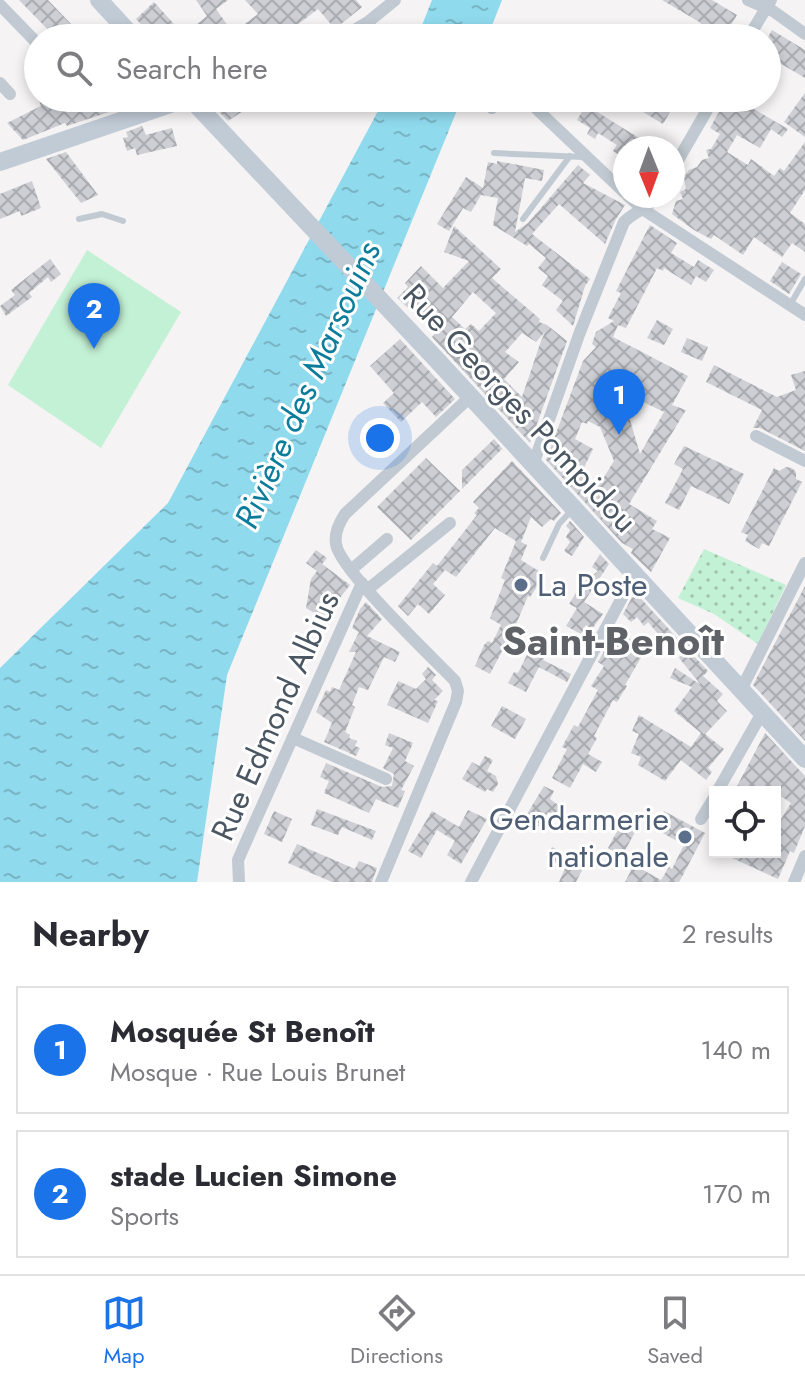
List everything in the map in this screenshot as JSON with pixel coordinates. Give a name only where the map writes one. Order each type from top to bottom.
[{"type":"main road","points":[[99,0],[121,24]]},
{"type":"main road","points":[[0,162],[148,112]]},
{"type":"main road","name":"Rue Georges Pompidou","points":[[202,112],[805,759]]},
{"type":"street","points":[[365,24],[395,0]]},
{"type":"street","points":[[748,0],[768,4],[805,34]]},
{"type":"street","points":[[756,24],[768,4]]},
{"type":"street","points":[[0,5],[24,30]]},
{"type":"street","points":[[0,83],[10,94]]},
{"type":"street","points":[[539,112],[613,183]]},
{"type":"street","points":[[685,148],[706,112]]},
{"type":"street","points":[[642,208],[805,315]]},
{"type":"street","points":[[533,465],[612,249],[624,222],[633,213],[644,210]]},
{"type":"street","name":"Rue Edmond Albius","points":[[239,882],[238,860],[365,586],[342,559],[335,542],[345,514],[470,397]]},
{"type":"street","points":[[756,436],[805,461]]},
{"type":"street","points":[[381,882],[458,691],[455,681],[365,586],[450,523]]},
{"type":"street","points":[[351,570],[387,539]]},
{"type":"street","points":[[741,690],[805,563]]},
{"type":"street","points":[[471,882],[634,575]]},
{"type":"street","points":[[721,786],[762,713]]},
{"type":"street","points":[[293,738],[386,779]]},
{"type":"street","points":[[701,819],[709,806]]},
{"type":"street","points":[[794,882],[805,856]]},
{"type":"lane","points":[[494,153],[586,157]]},
{"type":"lane","points":[[523,219],[570,156]]},
{"type":"lane","points":[[79,219],[102,214],[123,221]]},
{"type":"lane","points":[[790,305],[805,279]]},
{"type":"lane","points":[[543,558],[559,524],[573,509]]},
{"type":"green space","points":[[87,250],[181,312],[101,448],[8,385]]},
{"type":"green space","points":[[704,549],[786,585],[758,644],[714,614],[678,598]]},
{"type":"water","points":[[432,0],[502,0],[493,24],[423,24]]},
{"type":"water","name":"Rivière des Marsouins","points":[[377,112],[456,112],[227,675],[197,882],[0,882],[0,668],[168,503]]},
{"type":"building","points":[[19,0],[48,0],[71,24],[42,24]]},
{"type":"building","points":[[196,0],[228,0],[216,9],[227,24],[197,24],[207,16]]},
{"type":"building","points":[[245,0],[356,0],[362,7],[341,24],[331,24],[318,9],[298,24],[245,24],[258,14]]},
{"type":"building","points":[[662,0],[712,0],[737,15],[732,24],[701,23]]},
{"type":"building","points":[[154,2],[174,24],[141,24],[136,19]]},
{"type":"building","points":[[781,35],[805,50],[805,78],[781,64]]},
{"type":"building","points":[[805,93],[805,137],[784,122]]},
{"type":"building","points":[[29,112],[109,112],[67,126],[65,123],[23,140],[7,123]]},
{"type":"building","points":[[219,112],[242,112],[228,121]]},
{"type":"building","points":[[582,112],[597,112],[636,136],[613,136],[613,142],[598,133],[595,139],[587,134],[590,128],[577,120]]},
{"type":"building","points":[[643,112],[670,112],[663,124]]},
{"type":"building","points":[[719,112],[759,112],[788,129],[782,137],[771,129],[760,148],[737,135],[727,152],[748,165],[751,159],[774,176],[780,168],[784,171],[805,142],[805,190],[790,213],[805,224],[805,252],[792,243],[782,257],[754,237],[743,255],[714,235],[711,239],[694,230],[672,214],[674,208],[685,208],[685,176],[702,160],[709,158],[706,150],[711,149],[720,134],[710,128]]},
{"type":"building","points":[[142,126],[146,135],[172,128],[177,146],[137,155],[135,148],[127,151],[123,138],[128,137],[126,132]]},
{"type":"building","points":[[66,152],[98,195],[81,203],[46,159]]},
{"type":"building","points":[[497,161],[544,170],[542,181],[525,178],[515,232],[528,223],[578,165],[590,175],[583,183],[613,199],[613,208],[623,208],[605,244],[559,204],[532,234],[590,279],[573,326],[556,310],[563,301],[542,285],[548,276],[538,268],[546,258],[529,244],[527,246],[493,225],[498,198],[481,195],[471,212],[463,208],[449,231],[437,224],[466,177],[483,188],[488,162],[497,164]]},
{"type":"building","points":[[32,181],[41,208],[21,216],[20,211],[0,219],[0,194]]},
{"type":"building","points":[[650,225],[677,243],[671,253],[694,267],[698,260],[714,270],[706,282],[696,276],[691,285],[664,268],[663,271],[657,268],[626,328],[618,325],[613,337],[688,376],[672,405],[686,410],[629,504],[657,521],[652,529],[670,538],[651,572],[631,553],[633,549],[622,543],[546,460],[583,361],[596,347],[592,344],[596,332],[614,321],[608,318],[621,293],[616,291]],"holes":[[[614,377],[637,387],[633,397],[664,412],[640,454],[630,420],[632,414],[602,401]],[[588,421],[600,427],[614,461],[599,485],[580,476],[593,449],[575,439],[582,422],[587,424]]]},
{"type":"building","points":[[454,226],[501,269],[492,278],[540,319],[539,322],[567,341],[530,443],[432,337],[436,333],[397,298],[408,287],[405,283],[421,266],[443,288],[469,261],[444,252]],"holes":[[[473,292],[496,313],[479,331],[471,324],[465,329],[452,317]],[[545,332],[541,341],[522,397],[504,379],[519,362],[505,352],[522,333],[536,342]]]},
{"type":"building","points":[[50,259],[61,274],[51,282],[48,277],[29,293],[32,297],[6,316],[0,306],[15,295],[11,290]]},
{"type":"building","points":[[782,262],[801,274],[789,294],[770,281]]},
{"type":"building","points":[[657,320],[673,329],[664,345],[647,338]]},
{"type":"building","points":[[687,338],[708,347],[702,361],[681,352]]},
{"type":"building","points":[[400,339],[455,399],[436,417],[422,402],[401,422],[383,403],[394,393],[370,366]]},
{"type":"building","points":[[714,365],[777,397],[796,390],[791,375],[805,371],[805,451],[760,428],[753,428],[762,410],[706,382]]},
{"type":"building","points":[[494,439],[505,452],[502,449],[462,489],[462,470]]},
{"type":"building","points":[[684,446],[744,474],[729,504],[691,486],[679,510],[665,503],[683,469],[674,464]]},
{"type":"building","points":[[426,458],[460,491],[411,540],[377,507]]},
{"type":"building","points":[[512,461],[561,513],[542,527],[531,517],[521,542],[527,545],[521,560],[545,575],[528,596],[514,629],[523,633],[518,643],[509,638],[490,674],[475,666],[484,645],[488,641],[492,643],[501,625],[490,618],[516,541],[495,528],[456,577],[445,570],[433,584],[445,595],[429,614],[418,604],[408,616],[398,606],[433,563],[437,566],[477,515],[474,513],[479,508],[473,502]]},
{"type":"building","points":[[774,468],[779,471],[792,468],[796,479],[802,482],[769,546],[762,543],[759,549],[745,541],[748,535],[741,532]]},
{"type":"building","points":[[570,521],[584,537],[572,556],[564,551],[570,542],[566,537],[570,530],[566,526]]},
{"type":"building","points":[[316,550],[327,558],[322,564],[350,585],[339,599],[335,596],[323,618],[306,608],[311,579],[317,571],[306,563]]},
{"type":"building","points":[[600,554],[609,564],[584,602],[603,614],[592,629],[586,625],[581,634],[566,626],[577,608],[569,604],[581,585],[598,571],[592,567]]},
{"type":"building","points":[[805,586],[805,741],[753,685]]},
{"type":"building","points":[[635,592],[678,639],[669,647],[648,622],[644,626],[637,617],[631,622],[623,614]]},
{"type":"building","points":[[366,602],[382,619],[367,636],[400,652],[395,662],[384,657],[368,690],[359,687],[345,732],[357,741],[355,746],[360,748],[356,756],[324,742],[332,723],[316,712],[326,690],[330,692],[332,687],[339,690],[356,652],[349,652],[359,632],[352,628]]},
{"type":"building","points":[[616,629],[646,649],[627,686],[617,702],[613,700],[594,736],[597,738],[588,754],[602,762],[596,772],[583,764],[570,788],[552,778],[567,749],[562,747],[574,725],[578,727],[598,690],[591,686],[604,666],[598,662]]},
{"type":"building","points":[[684,646],[708,671],[703,676],[723,694],[717,701],[727,711],[705,734],[724,749],[708,768],[712,772],[706,780],[681,760],[665,781],[638,765],[641,757],[631,753],[639,734],[632,731],[639,715],[691,747],[701,733],[674,711],[692,687],[670,678],[675,668],[701,685],[679,658]]},
{"type":"building","points":[[530,649],[545,656],[543,660],[571,674],[567,682],[539,667],[526,692],[508,683],[514,672],[518,673]]},
{"type":"building","points":[[428,667],[436,675],[432,680],[443,691],[434,700],[438,701],[428,723],[387,705],[398,681],[416,689],[426,679],[422,674]]},
{"type":"building","points":[[502,706],[526,719],[515,739],[491,726]]},
{"type":"building","points":[[389,733],[413,743],[405,761],[414,766],[401,790],[405,791],[398,808],[376,799],[369,813],[324,793],[329,781],[320,777],[326,763],[382,787],[392,786],[394,774],[383,768],[393,748],[385,745]]},
{"type":"building","points":[[765,733],[805,776],[805,826],[794,853],[790,851],[778,879],[732,858],[781,858],[781,819],[791,803],[781,796],[781,786],[737,786]]},
{"type":"building","points":[[485,756],[493,760],[487,771],[496,776],[498,784],[493,792],[487,789],[485,792],[462,779],[472,762],[479,766]]},
{"type":"building","points":[[544,786],[554,791],[550,799],[562,808],[557,817],[548,812],[540,827],[524,819]]},
{"type":"building","points":[[317,809],[376,831],[372,840],[342,827],[338,835],[311,825]]},
{"type":"building","points":[[468,810],[487,819],[461,864],[447,855],[455,841],[437,830],[421,858],[408,851],[432,811],[459,827]]},
{"type":"building","points":[[274,811],[292,819],[282,842],[264,834]]},
{"type":"building","points":[[664,811],[705,833],[683,875],[679,882],[625,882],[634,865],[661,880],[669,867],[672,869],[684,845],[659,831],[661,827],[656,825]]},
{"type":"building","points":[[621,824],[635,832],[622,856],[608,848]]},
{"type":"building","points":[[297,844],[355,869],[359,861],[377,868],[372,882],[332,882],[288,863]]},
{"type":"building","points":[[552,847],[569,856],[571,852],[587,860],[576,882],[559,882],[565,868],[546,858]]},
{"type":"place","name":"stade Lucien Simone","points":[[94,349]]},
{"type":"place","name":"Mosquée St Benoît","points":[[619,435]]},
{"type":"place","name":"La Poste","points":[[521,585]]},
{"type":"place","name":"Gendarmerie nationale","points":[[685,837]]},
{"type":"district","name":"Saint-Benoît","points":[[613,641]]}]
